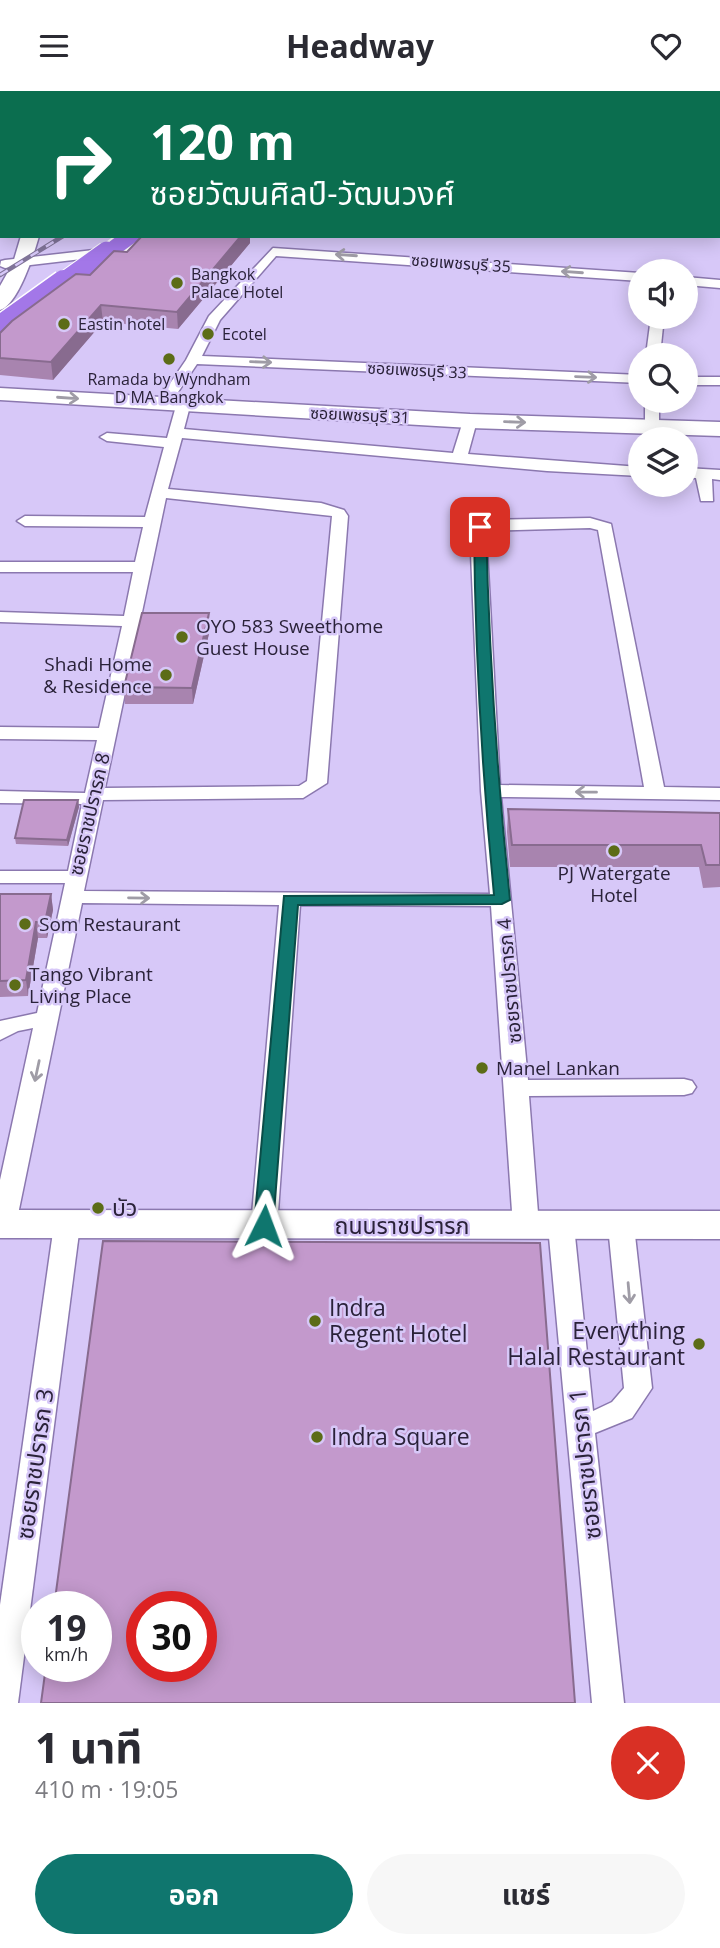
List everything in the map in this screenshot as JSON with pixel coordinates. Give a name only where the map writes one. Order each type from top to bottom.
[{"type":"highway","points":[[0,305],[101,238]]},
{"type":"highway","points":[[0,329],[131,243]]},
{"type":"street","points":[[0,305],[14,238]]},
{"type":"street","points":[[9,267],[29,238]]},
{"type":"street","points":[[9,267],[131,243]]},
{"type":"street","name":"ซอยเพชรบุรี 35","points":[[282,251],[628,276]]},
{"type":"street","name":"ซอยราชปรารภ 8","points":[[2,1224],[48,1019],[73,887],[173,438],[173,405],[214,319],[263,265],[268,255],[282,251]]},
{"type":"street","points":[[698,282],[720,284]]},
{"type":"street","name":"ซอยเพชรบุรี 33","points":[[193,360],[628,378]]},
{"type":"street","points":[[698,381],[720,381]]},
{"type":"street","name":"ซอยเพชรบุรี 31","points":[[0,394],[628,431]]},
{"type":"street","points":[[459,459],[470,421]]},
{"type":"street","name":"ซอยเพชรบุรี 31","points":[[698,430],[720,429]]},
{"type":"street","points":[[107,437],[173,438],[628,470]]},
{"type":"street","points":[[698,474],[720,475]]},
{"type":"street","points":[[703,474],[707,498]]},
{"type":"street","points":[[0,797],[303,792],[317,783],[340,516],[321,508],[160,493]]},
{"type":"street","points":[[25,521],[153,522]]},
{"type":"street","name":"ซอยราชปรารภ 4","points":[[543,1226],[517,1088],[491,791],[482,648],[480,527],[488,523],[507,522],[590,523],[606,527],[654,793]]},
{"type":"street","points":[[0,567],[143,567]]},
{"type":"street","points":[[0,617],[134,621]]},
{"type":"street","points":[[0,733],[107,734]]},
{"type":"street","points":[[491,791],[720,794]]},
{"type":"street","points":[[0,877],[73,887],[290,900],[502,900]]},
{"type":"street","points":[[264,1226],[290,900]]},
{"type":"street","points":[[0,1033],[13,1024],[48,1019]]},
{"type":"street","points":[[517,1088],[684,1087]]},
{"type":"street","name":"ถนนราชปรารภ","points":[[2,1224],[720,1225]]},
{"type":"street","name":"ซอยราชปรารภ 3","points":[[2,1703],[67,1224]]},
{"type":"street","name":"ซอยราชปรารภ 1","points":[[543,1226],[582,1424],[608,1703]]},
{"type":"street","points":[[582,1424],[605,1420],[618,1414],[631,1403],[638,1388],[621,1226]]},
{"type":"building","points":[[140,238],[239,238],[177,312],[101,305],[51,362],[0,358],[0,333],[12,321],[76,274],[90,275],[114,251],[127,252]]},
{"type":"building","points":[[142,613],[209,613],[192,688],[124,687]]},
{"type":"building","points":[[24,800],[78,800],[67,840],[15,838]]},
{"type":"building","points":[[508,809],[720,813],[720,865],[706,865],[701,845],[512,845]]},
{"type":"building","points":[[0,894],[51,894],[45,922],[36,922],[26,980],[0,981]]},
{"type":"building","name":"Indra Square","points":[[103,1241],[540,1243],[575,1703],[41,1703],[44,1682],[112,1682],[112,1591],[56,1591]]},
{"type":"railway","points":[[0,275],[60,238]]},
{"type":"place","name":"Bangkok Palace Hotel","points":[[177,283]]},
{"type":"place","name":"Eastin hotel","points":[[64,324]]},
{"type":"place","name":"Ecotel","points":[[208,334]]},
{"type":"place","name":"Ramada by Wyndham D MA Bangkok","points":[[169,359]]},
{"type":"place","name":"OYO 583 Sweethome Guest House","points":[[182,637]]},
{"type":"place","name":"Shadi Home & Residence","points":[[166,675]]},
{"type":"place","name":"PJ Watergate Hotel","points":[[614,851]]},
{"type":"place","name":"Som Restaurant","points":[[25,924]]},
{"type":"place","name":"Tango Vibrant Living Place","points":[[15,985]]},
{"type":"place","name":"Manel Lankan","points":[[482,1068]]},
{"type":"place","name":"บัว","points":[[98,1208]]},
{"type":"place","name":"Indra Regent Hotel","points":[[315,1321]]},
{"type":"place","name":"Everything Halal Restaurant","points":[[699,1344]]},
{"type":"place","name":"Indra Square","points":[[317,1437]]},
{"type":"route","points":[[264,1226],[290,900],[502,900],[491,791],[482,648],[480,527]]}]
